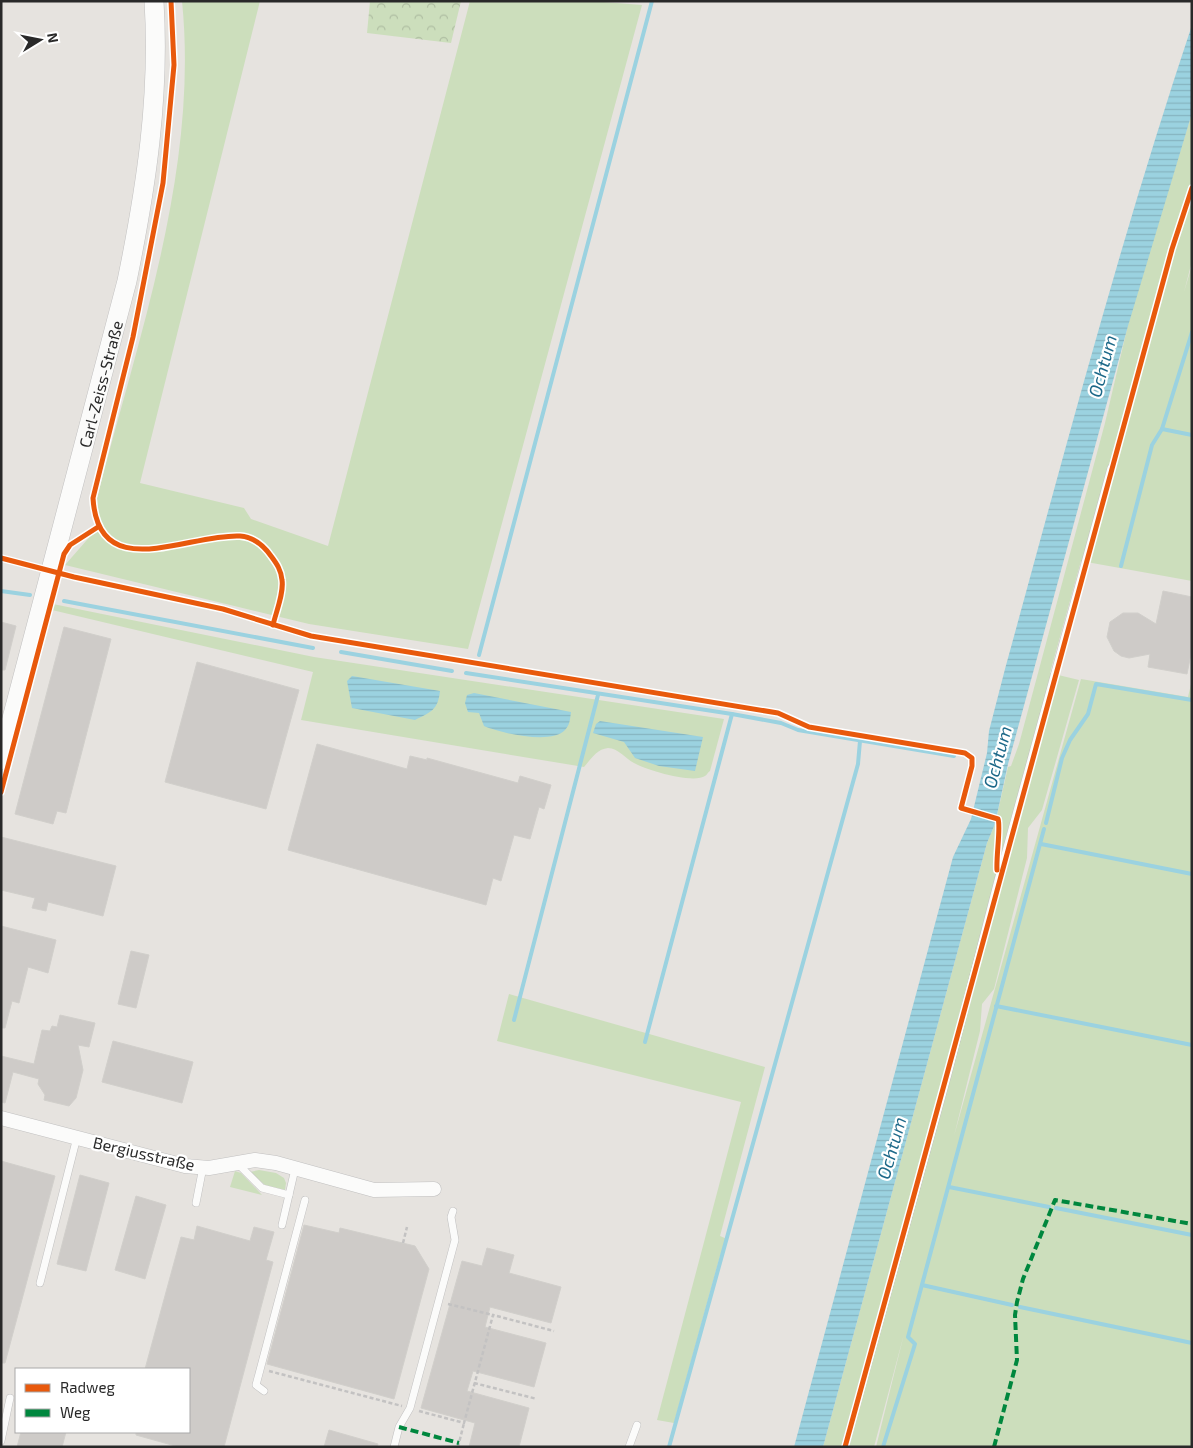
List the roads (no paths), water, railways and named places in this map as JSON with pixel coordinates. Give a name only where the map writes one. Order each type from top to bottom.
[{"type":"main road","name":"Carl-Zeiss-Straße","points":[[2,754],[89,429],[127,281],[141,214],[153,122],[156,43],[154,1]]},
{"type":"street","name":"Bergiusstraße","points":[[1,1118],[184,1166],[204,1167],[238,1164],[255,1160],[374,1190],[434,1189]]},
{"type":"lane","points":[[845,1447],[946,1083],[998,880],[1111,468]]},
{"type":"lane","points":[[40,1284],[77,1137]]},
{"type":"lane","points":[[238,1164],[262,1188],[288,1194]]},
{"type":"lane","points":[[196,1203],[204,1167]]},
{"type":"lane","points":[[282,1225],[295,1169]]},
{"type":"lane","points":[[264,1391],[256,1385],[305,1200]]},
{"type":"lane","points":[[394,1447],[399,1427],[410,1408],[455,1240],[451,1217],[453,1211]]},
{"type":"lane","points":[[1,1441],[10,1398]]},
{"type":"lane","points":[[629,1447],[637,1426]]},
{"type":"water","name":"Ochtum","points":[[1192,25],[1192,113],[1128,326],[1008,764],[995,824],[987,843],[823,1447],[794,1447],[953,857],[971,819],[987,753],[989,731],[1071,427],[1141,185]]},
{"type":"water","points":[[352,676],[440,691],[438,702],[433,710],[415,720],[352,708],[347,681]]},
{"type":"water","points":[[474,693],[571,712],[569,724],[565,730],[549,737],[526,736],[492,729],[484,726],[479,713],[468,712],[465,703],[467,695]]},
{"type":"water","points":[[600,721],[703,737],[695,771],[659,766],[635,758],[624,742],[593,733],[596,724]]},
{"type":"waterway","points":[[479,655],[652,1]]},
{"type":"waterway","points":[[1121,566],[1152,445],[1162,429],[1192,332]]},
{"type":"waterway","points":[[1162,429],[1192,435]]},
{"type":"waterway","points":[[1,591],[30,595]]},
{"type":"waterway","points":[[64,601],[313,648]]},
{"type":"waterway","points":[[341,652],[452,671]]},
{"type":"waterway","points":[[466,673],[732,714],[781,723],[798,730],[954,756]]},
{"type":"waterway","points":[[1046,823],[1062,758],[1070,740],[1088,714],[1096,684],[1192,700]]},
{"type":"waterway","points":[[514,1020],[598,695]]},
{"type":"waterway","points":[[645,1042],[732,714]]},
{"type":"waterway","points":[[669,1447],[858,764],[860,741]]},
{"type":"waterway","points":[[883,1447],[915,1344],[908,1337],[1044,829]]},
{"type":"waterway","points":[[1041,844],[1192,874]]},
{"type":"waterway","points":[[996,1006],[1192,1045]]},
{"type":"waterway","points":[[949,1187],[1049,1207]]},
{"type":"waterway","points":[[1056,1208],[1192,1235]]},
{"type":"waterway","points":[[922,1285],[1012,1305]]},
{"type":"waterway","points":[[1020,1307],[1192,1343]]}]
